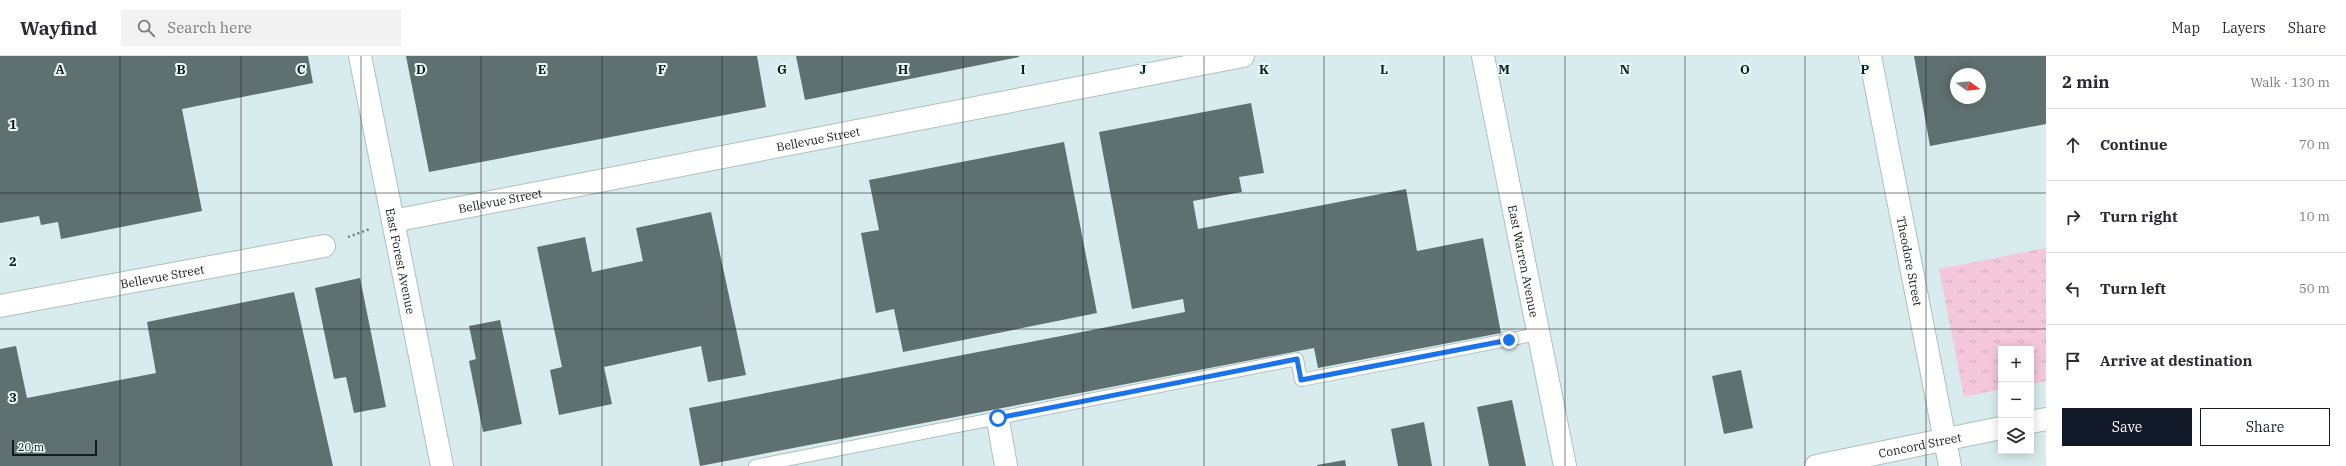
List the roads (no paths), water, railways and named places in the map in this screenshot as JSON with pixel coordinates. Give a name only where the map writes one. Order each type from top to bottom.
[{"type":"street","name":"East Forest Avenue","points":[[360,56],[442,466]]},
{"type":"street","name":"Bellevue Street","points":[[392,221],[1243,56]]},
{"type":"street","name":"East Warren Avenue","points":[[1483,56],[1565,466]]},
{"type":"street","name":"Theodore Street","points":[[1870,56],[1950,466]]},
{"type":"street","name":"Bellevue Street","points":[[0,306],[324,246]]},
{"type":"street","points":[[2034,421],[2046,419]]},
{"type":"street","points":[[999,426],[1006,466]]},
{"type":"street","name":"Concord Street","points":[[1816,466],[1998,429]]},
{"type":"lane","points":[[755,466],[1297,359],[1301,380],[1538,334]]}]
